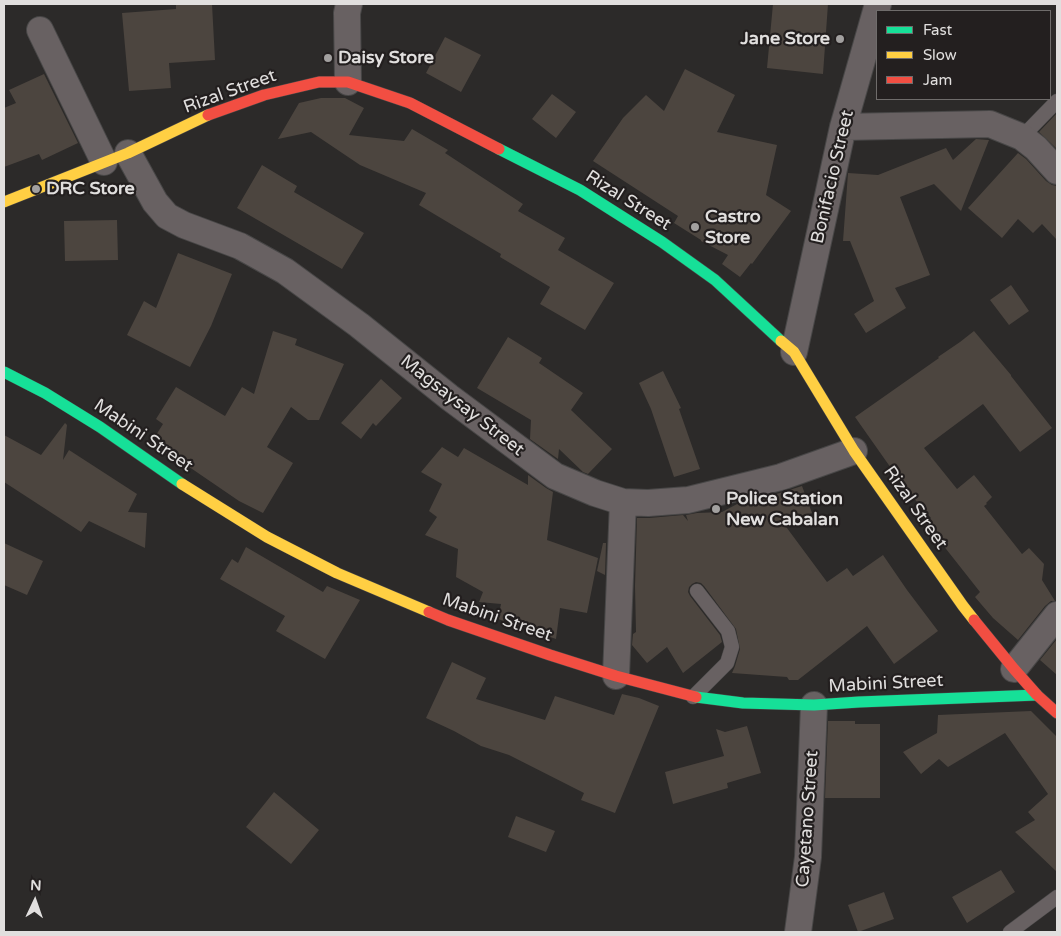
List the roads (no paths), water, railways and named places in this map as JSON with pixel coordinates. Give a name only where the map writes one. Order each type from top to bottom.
[{"type":"street","points":[[348,82],[347,13],[349,4]]},
{"type":"street","name":"Bonifacio Street","points":[[794,352],[843,127],[876,11]]},
{"type":"street","name":"Magsaysay Street","points":[[40,30],[116,158],[167,216],[184,225],[240,246],[285,272],[359,324],[449,397],[555,476],[595,493],[623,502],[688,500],[782,477],[854,451]]},
{"type":"street","name":"Rizal Street","points":[[4,202],[116,158],[206,116],[264,95],[319,82],[348,82],[410,103],[580,190],[662,242],[715,280],[794,352],[854,451],[963,606],[1014,669],[1037,695],[1057,713]]},
{"type":"street","points":[[843,127],[990,124],[1022,137],[1036,148],[1057,171]]},
{"type":"street","name":"Mabini Street","points":[[4,372],[45,393],[100,426],[175,479],[267,537],[337,573],[448,620],[616,676],[693,697],[743,703],[814,705],[1037,695]]},
{"type":"street","points":[[616,676],[623,502]]},
{"type":"street","points":[[1014,669],[1057,615]]},
{"type":"street","name":"Cayetano Street","points":[[798,932],[808,857],[814,705]]},
{"type":"lane","points":[[1022,137],[1057,100]]},
{"type":"lane","points":[[693,697],[727,663],[732,647],[728,631],[698,591]]},
{"type":"lane","points":[[1010,932],[1057,897]]},
{"type":"place","name":"Jane Store","points":[[840,39]]},
{"type":"place","name":"Daisy Store","points":[[328,58]]},
{"type":"place","name":"DRC Store","points":[[36,189]]},
{"type":"place","name":"Castro Store","points":[[695,227]]},
{"type":"place","name":"Police Station New Cabalan","points":[[716,509]]}]
